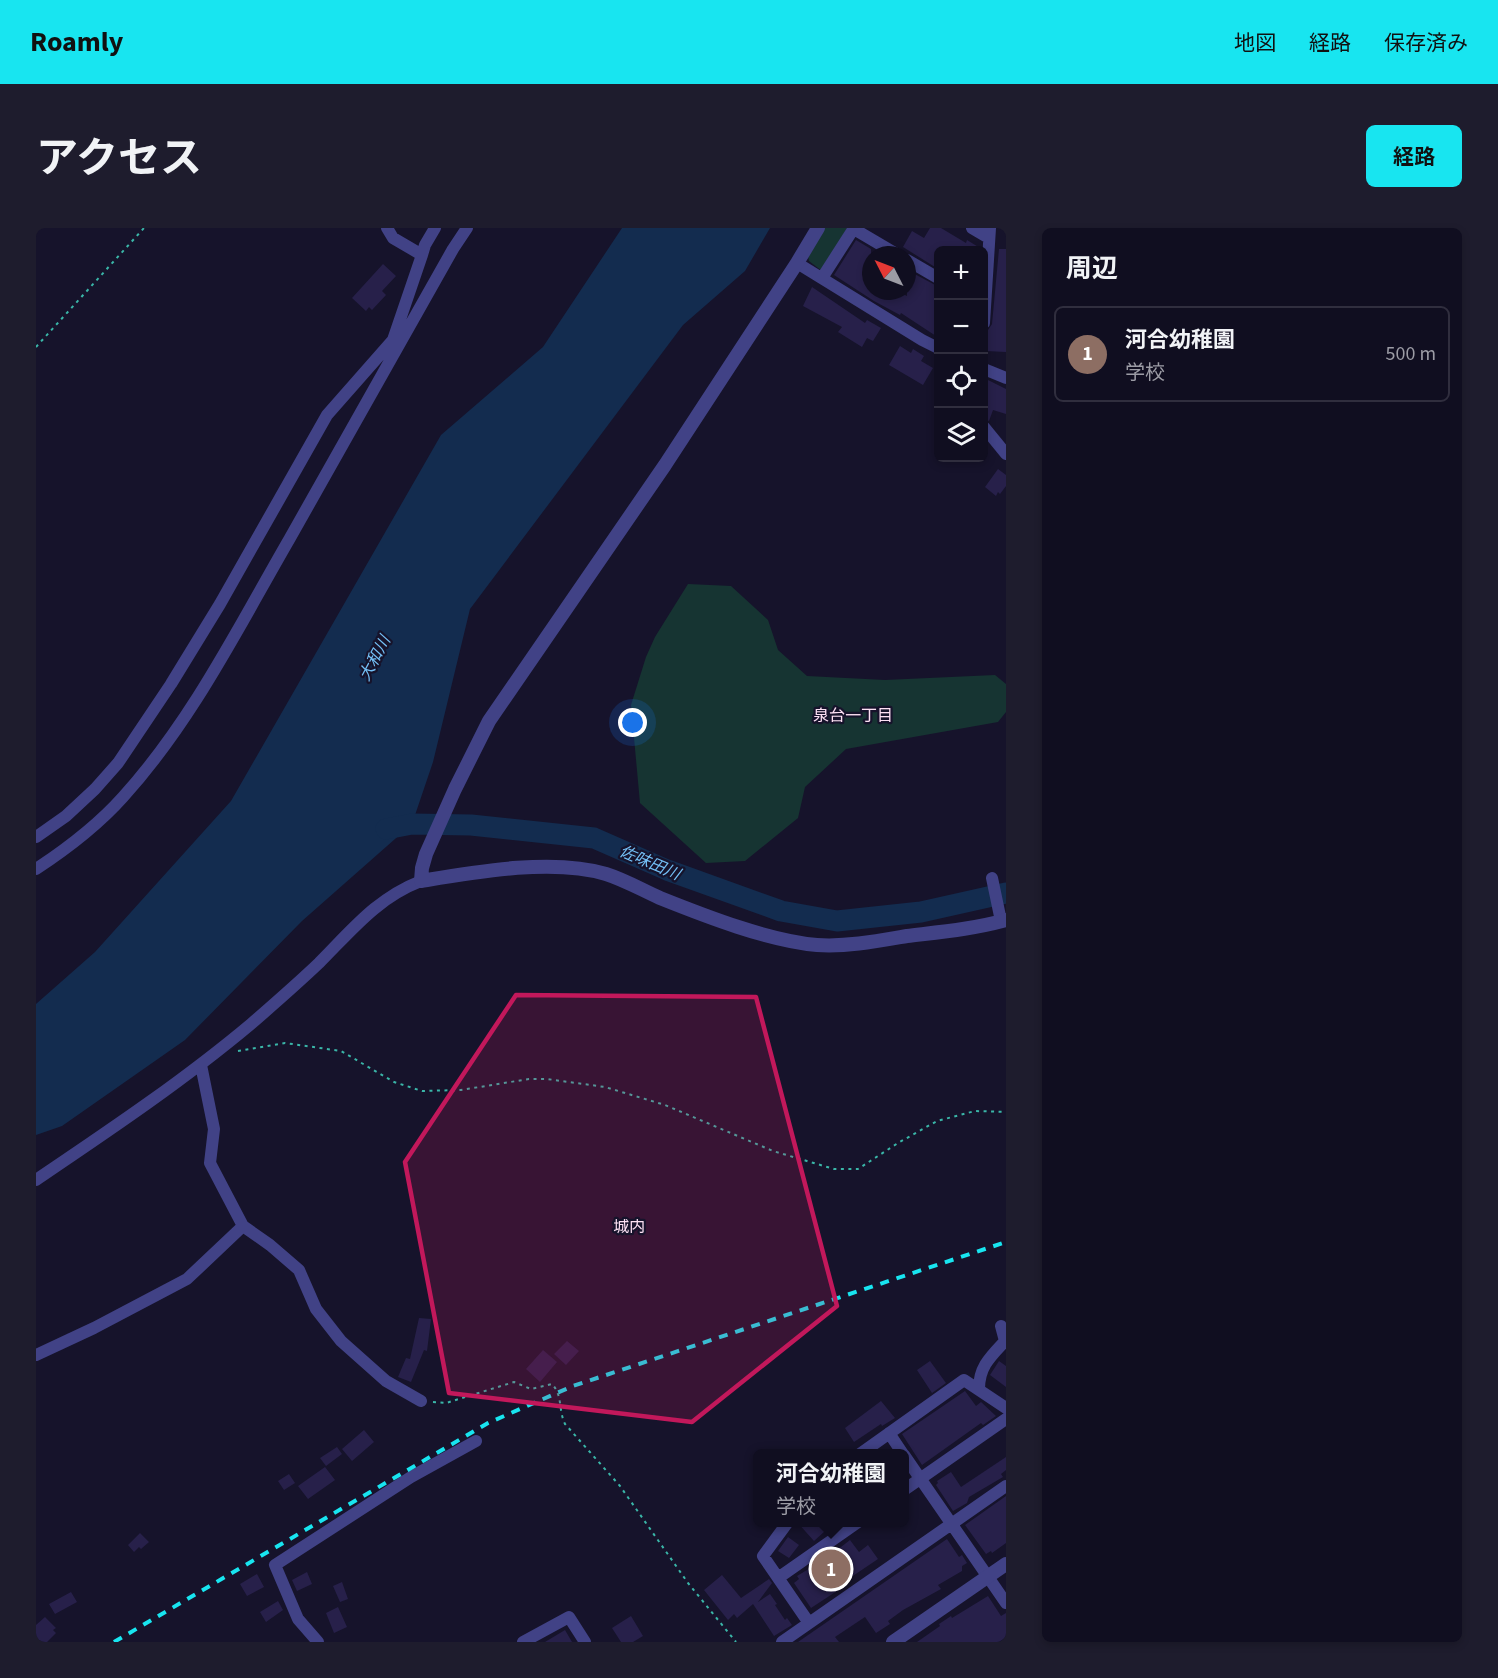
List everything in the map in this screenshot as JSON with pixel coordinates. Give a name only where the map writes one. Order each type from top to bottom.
[{"type":"street","points":[[387,228],[393,238],[422,255]]},
{"type":"street","points":[[36,837],[66,816],[118,763],[171,684],[220,604],[327,415],[396,342],[425,245],[435,228]]},
{"type":"street","points":[[36,869],[94,826],[152,764],[200,692],[238,628],[396,342],[467,228]]},
{"type":"street","points":[[421,881],[426,854],[479,738],[500,703],[665,465],[818,228]]},
{"type":"street","points":[[822,278],[854,228],[883,246]]},
{"type":"street","points":[[972,228],[989,233],[984,300]]},
{"type":"street","points":[[797,263],[934,346]]},
{"type":"street","points":[[916,265],[934,276]]},
{"type":"street","points":[[988,371],[1006,378]]},
{"type":"street","points":[[988,432],[1006,454]]},
{"type":"street","points":[[36,1180],[201,1065],[291,989],[373,908],[391,895],[421,881],[535,867],[589,870],[621,879],[659,897],[722,921],[795,942],[841,945],[1002,918],[992,878]]},
{"type":"street","points":[[201,1065],[214,1129],[210,1163],[243,1226],[299,1270],[316,1309],[342,1341],[386,1381],[421,1401]]},
{"type":"street","points":[[36,1355],[94,1328],[187,1279],[243,1226]]},
{"type":"street","points":[[979,1389],[979,1375],[1005,1341],[1001,1326]]},
{"type":"street","points":[[867,1449],[964,1380],[1006,1408]]},
{"type":"street","points":[[909,1487],[1006,1419]]},
{"type":"street","points":[[889,1432],[901,1449]]},
{"type":"street","points":[[318,1642],[298,1619],[275,1564],[411,1477],[476,1441]]},
{"type":"street","points":[[909,1462],[1006,1603]]},
{"type":"street","points":[[782,1642],[1006,1486]]},
{"type":"street","points":[[784,1527],[763,1556],[809,1623]]},
{"type":"street","points":[[778,1578],[851,1527]]},
{"type":"street","points":[[892,1642],[1006,1564]]},
{"type":"street","points":[[523,1642],[569,1617],[585,1642]]},
{"type":"path","points":[[36,347],[144,228]]},
{"type":"path","points":[[238,1051],[285,1043],[341,1051],[394,1082],[422,1091],[461,1089],[538,1079],[605,1087],[665,1105],[773,1151],[834,1169],[858,1169],[937,1121],[975,1111],[1006,1112]]},
{"type":"path","points":[[421,1401],[446,1403],[514,1382],[531,1389],[552,1384],[558,1391],[561,1416],[565,1424],[620,1486],[688,1583],[736,1642]]},
{"type":"highlighted area","points":[[516,995],[756,997],[837,1306],[692,1422],[449,1393],[405,1162]]},
{"type":"green space","points":[[825,228],[847,228],[822,271],[809,261],[808,256]]},
{"type":"green space","points":[[688,584],[731,586],[768,620],[778,650],[807,676],[885,680],[995,675],[1006,684],[1006,712],[998,722],[846,749],[805,787],[798,818],[745,861],[706,863],[640,803],[631,705],[646,657],[655,637]]},
{"type":"water","name":"大和川","points":[[622,228],[770,228],[745,271],[683,325],[470,609],[433,762],[412,824],[302,921],[185,1040],[62,1126],[36,1135],[36,1004],[95,952],[231,801],[441,435],[543,347]]},
{"type":"building","points":[[930,228],[941,228],[966,243],[967,240],[977,246],[934,246],[934,266],[916,255],[916,246],[904,246],[912,231],[924,238]]},
{"type":"building","points":[[856,240],[866,246],[862,246],[862,293],[834,275]]},
{"type":"building","points":[[999,249],[1006,249],[1006,352],[988,351],[988,330],[992,324]]},
{"type":"building","points":[[383,264],[396,276],[382,291],[386,295],[372,310],[369,307],[366,311],[352,298]]},
{"type":"building","points":[[916,275],[934,284],[934,335],[901,313],[900,315],[872,300],[916,300]]},
{"type":"building","points":[[812,287],[865,323],[867,320],[881,328],[873,341],[867,338],[862,347],[838,332],[842,327],[803,306]]},
{"type":"building","points":[[900,346],[911,353],[913,349],[924,356],[921,361],[933,368],[923,385],[889,365]]},
{"type":"building","points":[[988,380],[1006,389],[1006,414],[993,410],[989,421]]},
{"type":"building","points":[[998,469],[1006,475],[1006,486],[996,496],[985,487]]},
{"type":"building","points":[[419,1318],[431,1319],[427,1351],[424,1350],[411,1382],[398,1377],[406,1358],[410,1359]]},
{"type":"building","points":[[567,1341],[579,1351],[566,1365],[554,1354]]},
{"type":"building","points":[[543,1350],[557,1362],[540,1382],[526,1369]]},
{"type":"building","points":[[930,1361],[946,1383],[932,1393],[917,1370]]},
{"type":"building","points":[[999,1361],[1006,1366],[1006,1387],[990,1375]]},
{"type":"building","points":[[965,1391],[976,1406],[981,1402],[996,1416],[983,1425],[981,1423],[922,1465],[902,1434]]},
{"type":"building","points":[[881,1401],[895,1418],[882,1426],[881,1424],[854,1442],[845,1428]]},
{"type":"building","points":[[364,1430],[374,1442],[352,1461],[342,1449]]},
{"type":"building","points":[[337,1447],[342,1454],[326,1466],[320,1458]]},
{"type":"building","points":[[1006,1457],[1006,1470],[1001,1474],[1003,1477],[969,1497],[967,1503],[953,1511],[936,1485],[937,1481],[951,1472],[961,1487]]},
{"type":"building","points":[[325,1467],[335,1480],[308,1499],[298,1486]]},
{"type":"building","points":[[289,1474],[295,1483],[284,1490],[278,1481]]},
{"type":"building","points":[[1006,1496],[1006,1543],[992,1553],[991,1551],[986,1554],[965,1525]]},
{"type":"building","points":[[801,1527],[829,1527],[814,1541]]},
{"type":"building","points":[[140,1533],[149,1542],[134,1552],[128,1545]]},
{"type":"building","points":[[788,1537],[799,1545],[789,1558],[778,1551]]},
{"type":"building","points":[[947,1539],[959,1557],[962,1555],[967,1563],[962,1566],[962,1571],[938,1585],[941,1589],[903,1610],[888,1621],[890,1624],[876,1633],[865,1617],[835,1637],[839,1642],[798,1642]]},
{"type":"building","points":[[850,1540],[859,1552],[868,1545],[878,1559],[838,1586],[840,1589],[811,1608],[794,1583],[799,1579],[797,1576],[822,1561],[835,1570],[837,1567],[828,1557]]},
{"type":"building","points":[[307,1572],[312,1584],[297,1591],[292,1580]]},
{"type":"building","points":[[257,1574],[264,1587],[247,1596],[240,1584]]},
{"type":"building","points":[[722,1575],[741,1598],[769,1579],[772,1583],[758,1602],[770,1594],[785,1620],[787,1618],[792,1625],[774,1636],[753,1604],[737,1618],[734,1614],[728,1620],[704,1590]]},
{"type":"building","points":[[342,1582],[348,1599],[340,1602],[333,1586]]},
{"type":"building","points":[[71,1592],[77,1602],[55,1614],[49,1604]]},
{"type":"building","points":[[988,1596],[1001,1616],[1006,1613],[1006,1637],[999,1642],[917,1642],[951,1616],[952,1618]]},
{"type":"building","points":[[278,1601],[283,1610],[266,1622],[260,1612]]},
{"type":"building","points":[[338,1607],[347,1627],[334,1633],[326,1613]]},
{"type":"building","points":[[631,1616],[643,1636],[633,1642],[621,1642],[612,1628]]},
{"type":"building","points":[[45,1617],[56,1628],[53,1630],[56,1633],[47,1642],[36,1642],[36,1625]]},
{"type":"building","points":[[565,1630],[572,1642],[545,1642]]},
{"type":"waterway","name":"佐味田川","points":[[386,829],[412,824],[471,825],[594,838],[667,870],[781,911],[837,921],[921,912],[1006,893]]},
{"type":"railway","points":[[114,1642],[488,1423],[573,1386],[1006,1242]]},
{"type":"place","name":"河合幼稚園","points":[[831,1569]]},
{"type":"district","name":"泉台一丁目","points":[[853,715]]},
{"type":"district","name":"城内","points":[[629,1226]]}]
